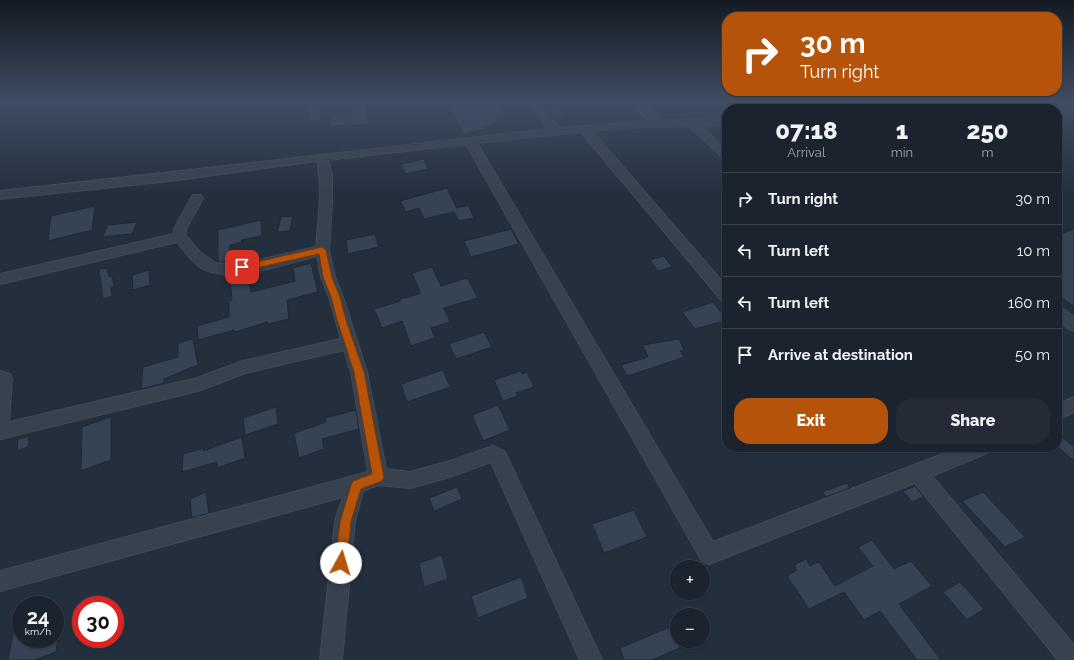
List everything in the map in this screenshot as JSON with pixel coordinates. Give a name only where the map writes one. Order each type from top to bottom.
[{"type":"street","points":[[0,196],[170,177],[322,157],[541,133]]},
{"type":"street","points":[[587,133],[722,291]]},
{"type":"street","points":[[702,133],[722,151]]},
{"type":"street","points":[[470,141],[709,554],[969,452]]},
{"type":"street","points":[[322,157],[326,175],[326,202],[322,250],[328,277],[359,372],[378,477]]},
{"type":"street","points":[[197,198],[180,229],[180,236],[197,258],[216,268],[252,266],[322,250]]},
{"type":"street","points":[[0,280],[180,236]]},
{"type":"street","points":[[1062,316],[1074,325]]},
{"type":"street","points":[[0,378],[4,379],[0,431],[198,384],[243,367],[350,343]]},
{"type":"street","points":[[1062,410],[1074,404]]},
{"type":"street","points":[[1,580],[356,485],[378,477],[410,480],[450,469],[493,454],[499,458],[591,660]]},
{"type":"street","points":[[918,473],[1072,660]]},
{"type":"street","points":[[331,660],[345,522],[356,485]]},
{"type":"building","points":[[424,159],[428,169],[405,174],[401,164]]},
{"type":"building","points":[[447,188],[457,208],[468,205],[474,218],[459,221],[454,212],[424,219],[419,208],[406,212],[400,201]]},
{"type":"building","points":[[95,206],[92,230],[48,241],[51,216]]},
{"type":"building","points":[[293,216],[290,231],[277,232],[281,217]]},
{"type":"building","points":[[261,220],[262,236],[241,240],[242,242],[230,245],[230,262],[218,262],[218,230]]},
{"type":"building","points":[[137,222],[132,234],[102,237],[108,225]]},
{"type":"building","points":[[511,229],[519,244],[471,257],[464,241]]},
{"type":"building","points":[[1074,229],[1074,307],[1062,298],[1062,233]]},
{"type":"building","points":[[375,234],[379,247],[348,254],[346,240]]},
{"type":"building","points":[[664,256],[672,267],[658,271],[650,260]]},
{"type":"building","points":[[311,263],[318,292],[287,300],[289,319],[268,324],[268,322],[235,332],[234,330],[198,340],[197,326],[229,317],[229,301],[232,300],[230,279],[248,274],[251,292],[295,281],[293,268]]},
{"type":"building","points":[[432,267],[441,286],[467,278],[478,298],[444,308],[450,322],[431,328],[435,338],[411,346],[402,321],[382,328],[374,309],[400,301],[400,299],[419,294],[420,292],[412,273]]},
{"type":"building","points":[[107,268],[109,277],[112,276],[114,287],[111,288],[112,296],[103,299],[99,269]]},
{"type":"building","points":[[149,270],[150,285],[133,290],[132,275]]},
{"type":"building","points":[[713,302],[722,314],[722,321],[695,329],[682,312]]},
{"type":"building","points":[[484,332],[492,347],[456,359],[449,344]]},
{"type":"building","points":[[193,339],[198,365],[164,379],[164,383],[141,389],[143,367],[178,357],[178,343]]},
{"type":"building","points":[[679,339],[684,350],[680,351],[685,357],[627,376],[621,365],[648,357],[643,345]]},
{"type":"building","points":[[443,370],[450,387],[407,402],[401,384]]},
{"type":"building","points":[[521,371],[522,374],[527,372],[534,387],[516,393],[518,396],[503,401],[494,380]]},
{"type":"building","points":[[498,405],[510,430],[483,441],[472,415]]},
{"type":"building","points":[[276,407],[278,424],[245,435],[243,418]]},
{"type":"building","points":[[356,410],[359,429],[322,439],[324,449],[299,458],[294,433],[326,422],[325,418]]},
{"type":"building","points":[[111,417],[111,460],[81,471],[82,427]]},
{"type":"building","points":[[29,436],[28,447],[17,451],[18,439]]},
{"type":"building","points":[[242,437],[245,458],[217,468],[217,462],[182,472],[183,454],[204,448],[203,451]]},
{"type":"building","points":[[1062,437],[1074,447],[1074,461],[1062,450]]},
{"type":"building","points":[[847,483],[850,488],[826,497],[822,492]]},
{"type":"building","points":[[915,486],[924,497],[912,502],[903,491]]},
{"type":"building","points":[[457,487],[462,499],[434,511],[429,498]]},
{"type":"building","points":[[206,492],[209,513],[192,518],[190,499]]},
{"type":"building","points":[[983,492],[1025,537],[1005,547],[962,501]]},
{"type":"building","points":[[634,510],[647,537],[604,553],[592,524]]},
{"type":"building","points":[[872,540],[894,569],[911,561],[932,586],[899,604],[941,660],[917,660],[880,611],[864,620],[844,592],[809,609],[787,576],[797,570],[794,565],[806,559],[810,566],[819,562],[835,586],[873,566],[858,547]]},
{"type":"building","points":[[442,555],[448,579],[424,587],[419,563]]},
{"type":"building","points":[[521,577],[528,598],[478,618],[471,596]]},
{"type":"building","points":[[960,582],[984,609],[967,620],[943,592]]},
{"type":"building","points":[[670,627],[670,648],[679,648],[652,660],[624,660],[620,648]]},
{"type":"building","points":[[12,639],[12,648],[57,648],[56,652],[34,660],[8,660]]},
{"type":"route","points":[[242,267],[322,250],[328,277],[336,297],[359,372],[378,477],[356,485],[345,522],[341,563]]}]
